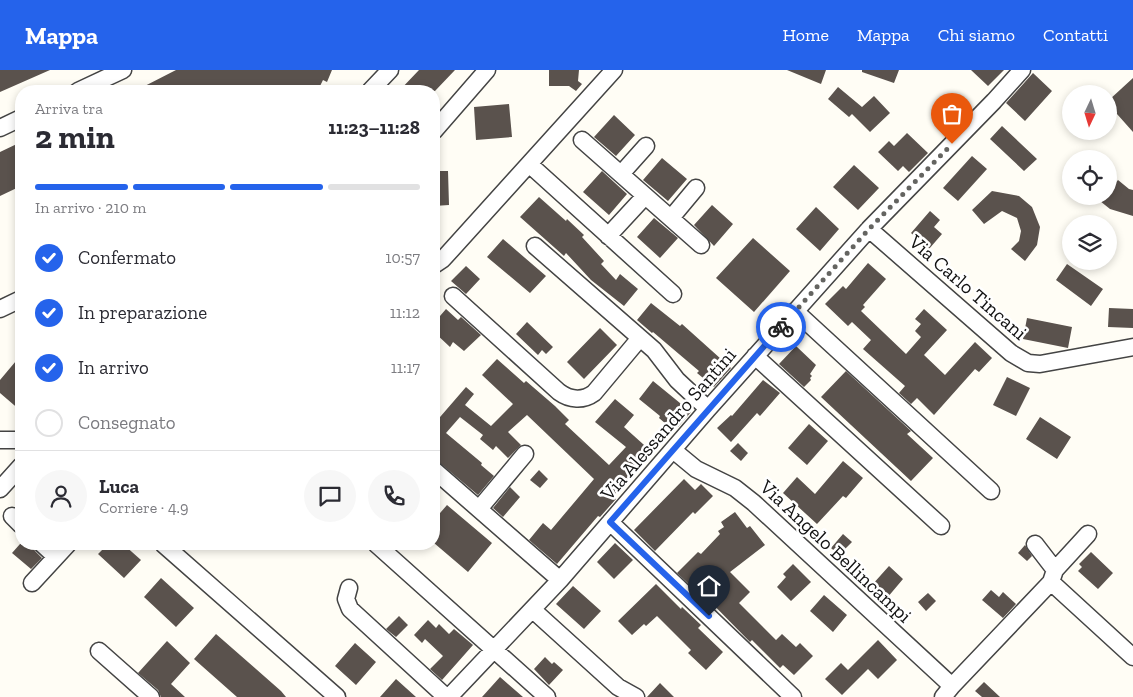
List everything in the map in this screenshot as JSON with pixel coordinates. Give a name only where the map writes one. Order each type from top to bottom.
[{"type":"street","points":[[91,85],[123,70]]},
{"type":"street","points":[[376,85],[390,70]]},
{"type":"street","points":[[440,124],[488,70]]},
{"type":"street","points":[[440,261],[614,70]]},
{"type":"street","name":"Via Alessandro Santini","points":[[452,696],[560,580],[708,408],[869,229],[1022,70]]},
{"type":"street","points":[[0,128],[15,121]]},
{"type":"street","points":[[582,140],[701,245]]},
{"type":"street","points":[[621,174],[646,146]]},
{"type":"street","points":[[529,164],[673,294]]},
{"type":"street","points":[[671,218],[696,188]]},
{"type":"street","points":[[608,236],[645,196]]},
{"type":"street","name":"Via Carlo Tincani","points":[[869,229],[1011,353],[1028,363],[1040,364],[1133,347]]},
{"type":"street","points":[[535,246],[658,353],[678,380],[708,408]]},
{"type":"street","points":[[453,296],[559,392],[571,398],[585,398],[594,393],[640,338]]},
{"type":"street","points":[[0,309],[15,302]]},
{"type":"street","points":[[795,311],[991,491]]},
{"type":"street","points":[[756,356],[941,526]]},
{"type":"street","points":[[0,440],[15,440]]},
{"type":"street","name":"Via Angelo Bellincampi","points":[[673,450],[696,469],[728,485],[751,500],[947,692]]},
{"type":"street","points":[[479,509],[526,454]]},
{"type":"street","points":[[0,489],[15,473]]},
{"type":"street","points":[[440,475],[560,580]]},
{"type":"street","points":[[610,522],[793,697]]},
{"type":"street","points":[[947,692],[1053,576],[1088,534]]},
{"type":"street","points":[[1035,544],[1053,576],[1133,657]]},
{"type":"street","points":[[49,550],[56,556]]},
{"type":"street","points":[[32,584],[62,550]]},
{"type":"street","points":[[170,550],[337,697]]},
{"type":"street","points":[[383,550],[547,697]]},
{"type":"street","points":[[349,588],[346,598],[350,609],[452,696]]},
{"type":"street","points":[[533,610],[618,687],[636,697]]},
{"type":"street","points":[[100,651],[151,697]]},
{"type":"building","points":[[0,70],[50,70],[15,85],[0,92]]},
{"type":"building","points":[[176,70],[332,70],[327,82],[323,80],[320,85],[147,85]]},
{"type":"building","points":[[419,70],[455,70],[440,86],[405,85]]},
{"type":"building","points":[[549,70],[579,70],[578,81],[582,84],[576,91],[569,86],[549,86]]},
{"type":"building","points":[[787,70],[826,70],[821,84]]},
{"type":"building","points":[[862,70],[899,70],[894,83],[862,72]]},
{"type":"building","points":[[971,70],[1004,70],[988,86]]},
{"type":"building","points":[[1033,73],[1052,91],[1025,121],[1006,103]]},
{"type":"building","points":[[1133,78],[1133,132],[1118,115],[1118,92]]},
{"type":"building","points":[[838,87],[862,107],[874,96],[890,113],[870,132],[852,114],[849,117],[828,99]]},
{"type":"building","points":[[509,104],[512,137],[476,140],[474,107]]},
{"type":"building","points":[[614,115],[635,135],[616,156],[594,137]]},
{"type":"building","points":[[1002,126],[1037,159],[1024,171],[990,139]]},
{"type":"building","points":[[907,133],[928,153],[909,172],[903,166],[898,171],[878,152],[889,141],[894,146]]},
{"type":"building","points":[[15,145],[15,189],[0,196],[0,152]]},
{"type":"building","points":[[972,156],[987,169],[958,201],[943,188]]},
{"type":"building","points":[[662,158],[687,179],[668,201],[643,180]]},
{"type":"building","points":[[854,165],[879,188],[858,210],[833,187]]},
{"type":"building","points":[[440,171],[448,171],[449,205],[440,206]]},
{"type":"building","points":[[602,171],[627,194],[609,215],[583,192]]},
{"type":"building","points":[[1118,180],[1133,190],[1133,216],[1110,209],[1105,205],[1117,205]]},
{"type":"building","points":[[992,191],[1019,196],[1032,207],[1040,227],[1037,245],[1025,261],[1011,249],[1019,241],[1021,231],[1017,218],[1002,211],[984,224],[972,210]]},
{"type":"building","points":[[539,197],[584,235],[582,237],[604,261],[601,264],[616,280],[620,274],[638,289],[624,306],[591,280],[566,253],[564,256],[520,217]]},
{"type":"building","points":[[712,205],[733,224],[714,246],[694,225]]},
{"type":"building","points":[[816,207],[839,229],[820,251],[796,229]]},
{"type":"building","points":[[930,211],[940,220],[934,227],[942,234],[929,249],[911,233]]},
{"type":"building","points":[[654,218],[678,238],[660,258],[637,237]]},
{"type":"building","points":[[753,238],[790,271],[754,312],[716,278]]},
{"type":"building","points":[[503,239],[546,276],[530,293],[487,257]]},
{"type":"building","points":[[868,263],[886,279],[863,305],[865,307],[861,311],[906,354],[921,337],[915,331],[921,324],[915,319],[924,309],[947,330],[924,355],[945,375],[975,342],[992,358],[979,372],[975,369],[934,415],[917,398],[911,404],[899,393],[905,386],[863,349],[871,340],[852,322],[848,326],[825,304],[843,286],[846,289]]},
{"type":"building","points":[[466,266],[480,279],[466,294],[451,281]]},
{"type":"building","points":[[1063,270],[1076,270],[1103,289],[1091,306],[1056,280]]},
{"type":"building","points":[[651,303],[680,326],[682,324],[731,368],[714,387],[697,373],[699,371],[637,320]]},
{"type":"building","points":[[1109,308],[1133,309],[1133,328],[1108,327]]},
{"type":"building","points":[[446,309],[458,320],[461,317],[481,335],[464,351],[453,342],[450,347],[440,338],[440,316]]},
{"type":"building","points":[[1027,318],[1072,327],[1068,348],[1023,339]]},
{"type":"building","points":[[527,322],[553,347],[546,354],[542,350],[538,355],[516,334]]},
{"type":"building","points":[[600,328],[617,345],[584,379],[567,362]]},
{"type":"building","points":[[796,346],[816,365],[810,374],[812,376],[811,380],[804,387],[779,364]]},
{"type":"building","points":[[497,359],[524,383],[526,381],[555,406],[569,420],[565,424],[609,465],[626,447],[595,422],[615,399],[634,415],[624,427],[653,453],[613,496],[616,499],[600,517],[598,516],[557,564],[529,540],[543,523],[551,530],[594,479],[527,415],[508,432],[521,445],[508,458],[496,446],[493,450],[480,439],[483,435],[460,417],[446,433],[482,463],[481,465],[494,476],[478,495],[440,463],[440,417],[466,387],[474,394],[465,405],[491,426],[513,404],[482,375]]},
{"type":"building","points":[[15,362],[15,406],[0,393],[0,380]]},
{"type":"building","points":[[846,371],[911,431],[907,434],[933,458],[911,481],[821,397]]},
{"type":"building","points":[[1007,377],[1030,388],[1016,416],[993,405]]},
{"type":"building","points":[[763,380],[780,393],[760,416],[757,413],[731,442],[717,428],[732,416]]},
{"type":"building","points":[[653,381],[691,412],[673,430],[659,418],[660,416],[639,399]]},
{"type":"building","points":[[1040,417],[1071,437],[1057,459],[1026,439]]},
{"type":"building","points":[[809,424],[828,441],[807,465],[788,448]]},
{"type":"building","points":[[738,443],[748,453],[741,461],[730,451]]},
{"type":"building","points":[[843,461],[863,478],[846,498],[843,496],[817,524],[783,493],[797,477],[815,494]]},
{"type":"building","points":[[539,470],[548,479],[540,488],[530,480]]},
{"type":"building","points":[[684,479],[695,490],[701,484],[713,496],[695,514],[693,512],[655,551],[634,530]]},
{"type":"building","points":[[510,487],[520,497],[503,517],[493,508]]},
{"type":"building","points":[[447,505],[492,543],[468,572],[440,548],[440,513]]},
{"type":"building","points":[[735,512],[747,528],[750,526],[765,545],[730,572],[750,592],[739,603],[776,640],[782,634],[796,647],[800,643],[813,656],[794,675],[783,665],[780,668],[752,640],[750,642],[695,586],[693,588],[677,573],[698,552],[701,554],[720,534],[718,531],[724,527],[721,522]]},
{"type":"building","points":[[843,534],[852,542],[839,555],[831,548]]},
{"type":"building","points":[[615,543],[633,560],[614,579],[597,562]]},
{"type":"building","points":[[1025,545],[1032,556],[1027,561],[1018,553]]},
{"type":"building","points":[[15,550],[35,550],[42,558],[31,569],[12,553]]},
{"type":"building","points":[[102,550],[130,550],[141,560],[124,578],[98,554]]},
{"type":"building","points":[[1091,552],[1113,573],[1098,589],[1078,571],[1082,567],[1079,564]]},
{"type":"building","points":[[793,564],[811,582],[791,601],[777,587],[786,577],[783,574]]},
{"type":"building","points":[[889,566],[903,579],[887,598],[872,585]]},
{"type":"building","points":[[161,578],[194,608],[176,627],[144,597]]},
{"type":"building","points":[[656,584],[681,609],[682,607],[701,625],[698,628],[723,652],[706,670],[688,653],[691,650],[657,616],[632,635],[618,621]]},
{"type":"building","points":[[573,586],[601,611],[584,629],[556,604]]},
{"type":"building","points":[[991,590],[999,597],[1003,592],[1016,604],[1003,618],[982,600]]},
{"type":"building","points":[[928,593],[936,601],[926,611],[918,602]]},
{"type":"building","points":[[824,595],[847,615],[833,632],[810,611]]},
{"type":"building","points":[[399,616],[408,625],[396,637],[386,629]]},
{"type":"building","points":[[428,620],[436,628],[439,624],[449,634],[454,629],[473,645],[442,680],[430,669],[443,656],[425,639],[422,643],[414,635]]},
{"type":"building","points":[[216,634],[286,697],[237,697],[194,659]]},
{"type":"building","points":[[878,640],[897,660],[878,679],[868,669],[842,695],[825,679],[841,663],[848,670]]},
{"type":"building","points":[[167,641],[190,663],[171,684],[185,697],[161,697],[158,690],[138,673]]},
{"type":"building","points":[[355,643],[376,662],[356,685],[335,666]]},
{"type":"building","points":[[545,657],[552,664],[554,662],[563,670],[549,685],[534,669]]},
{"type":"building","points":[[500,677],[523,697],[482,697]]},
{"type":"building","points":[[396,679],[416,697],[380,697]]},
{"type":"building","points":[[984,682],[1000,697],[982,697],[975,691]]},
{"type":"building","points":[[660,683],[674,697],[647,697]]},
{"type":"way so far","points":[[781,327],[869,229],[952,144]]},
{"type":"route","points":[[709,616],[610,522],[781,327]]}]
